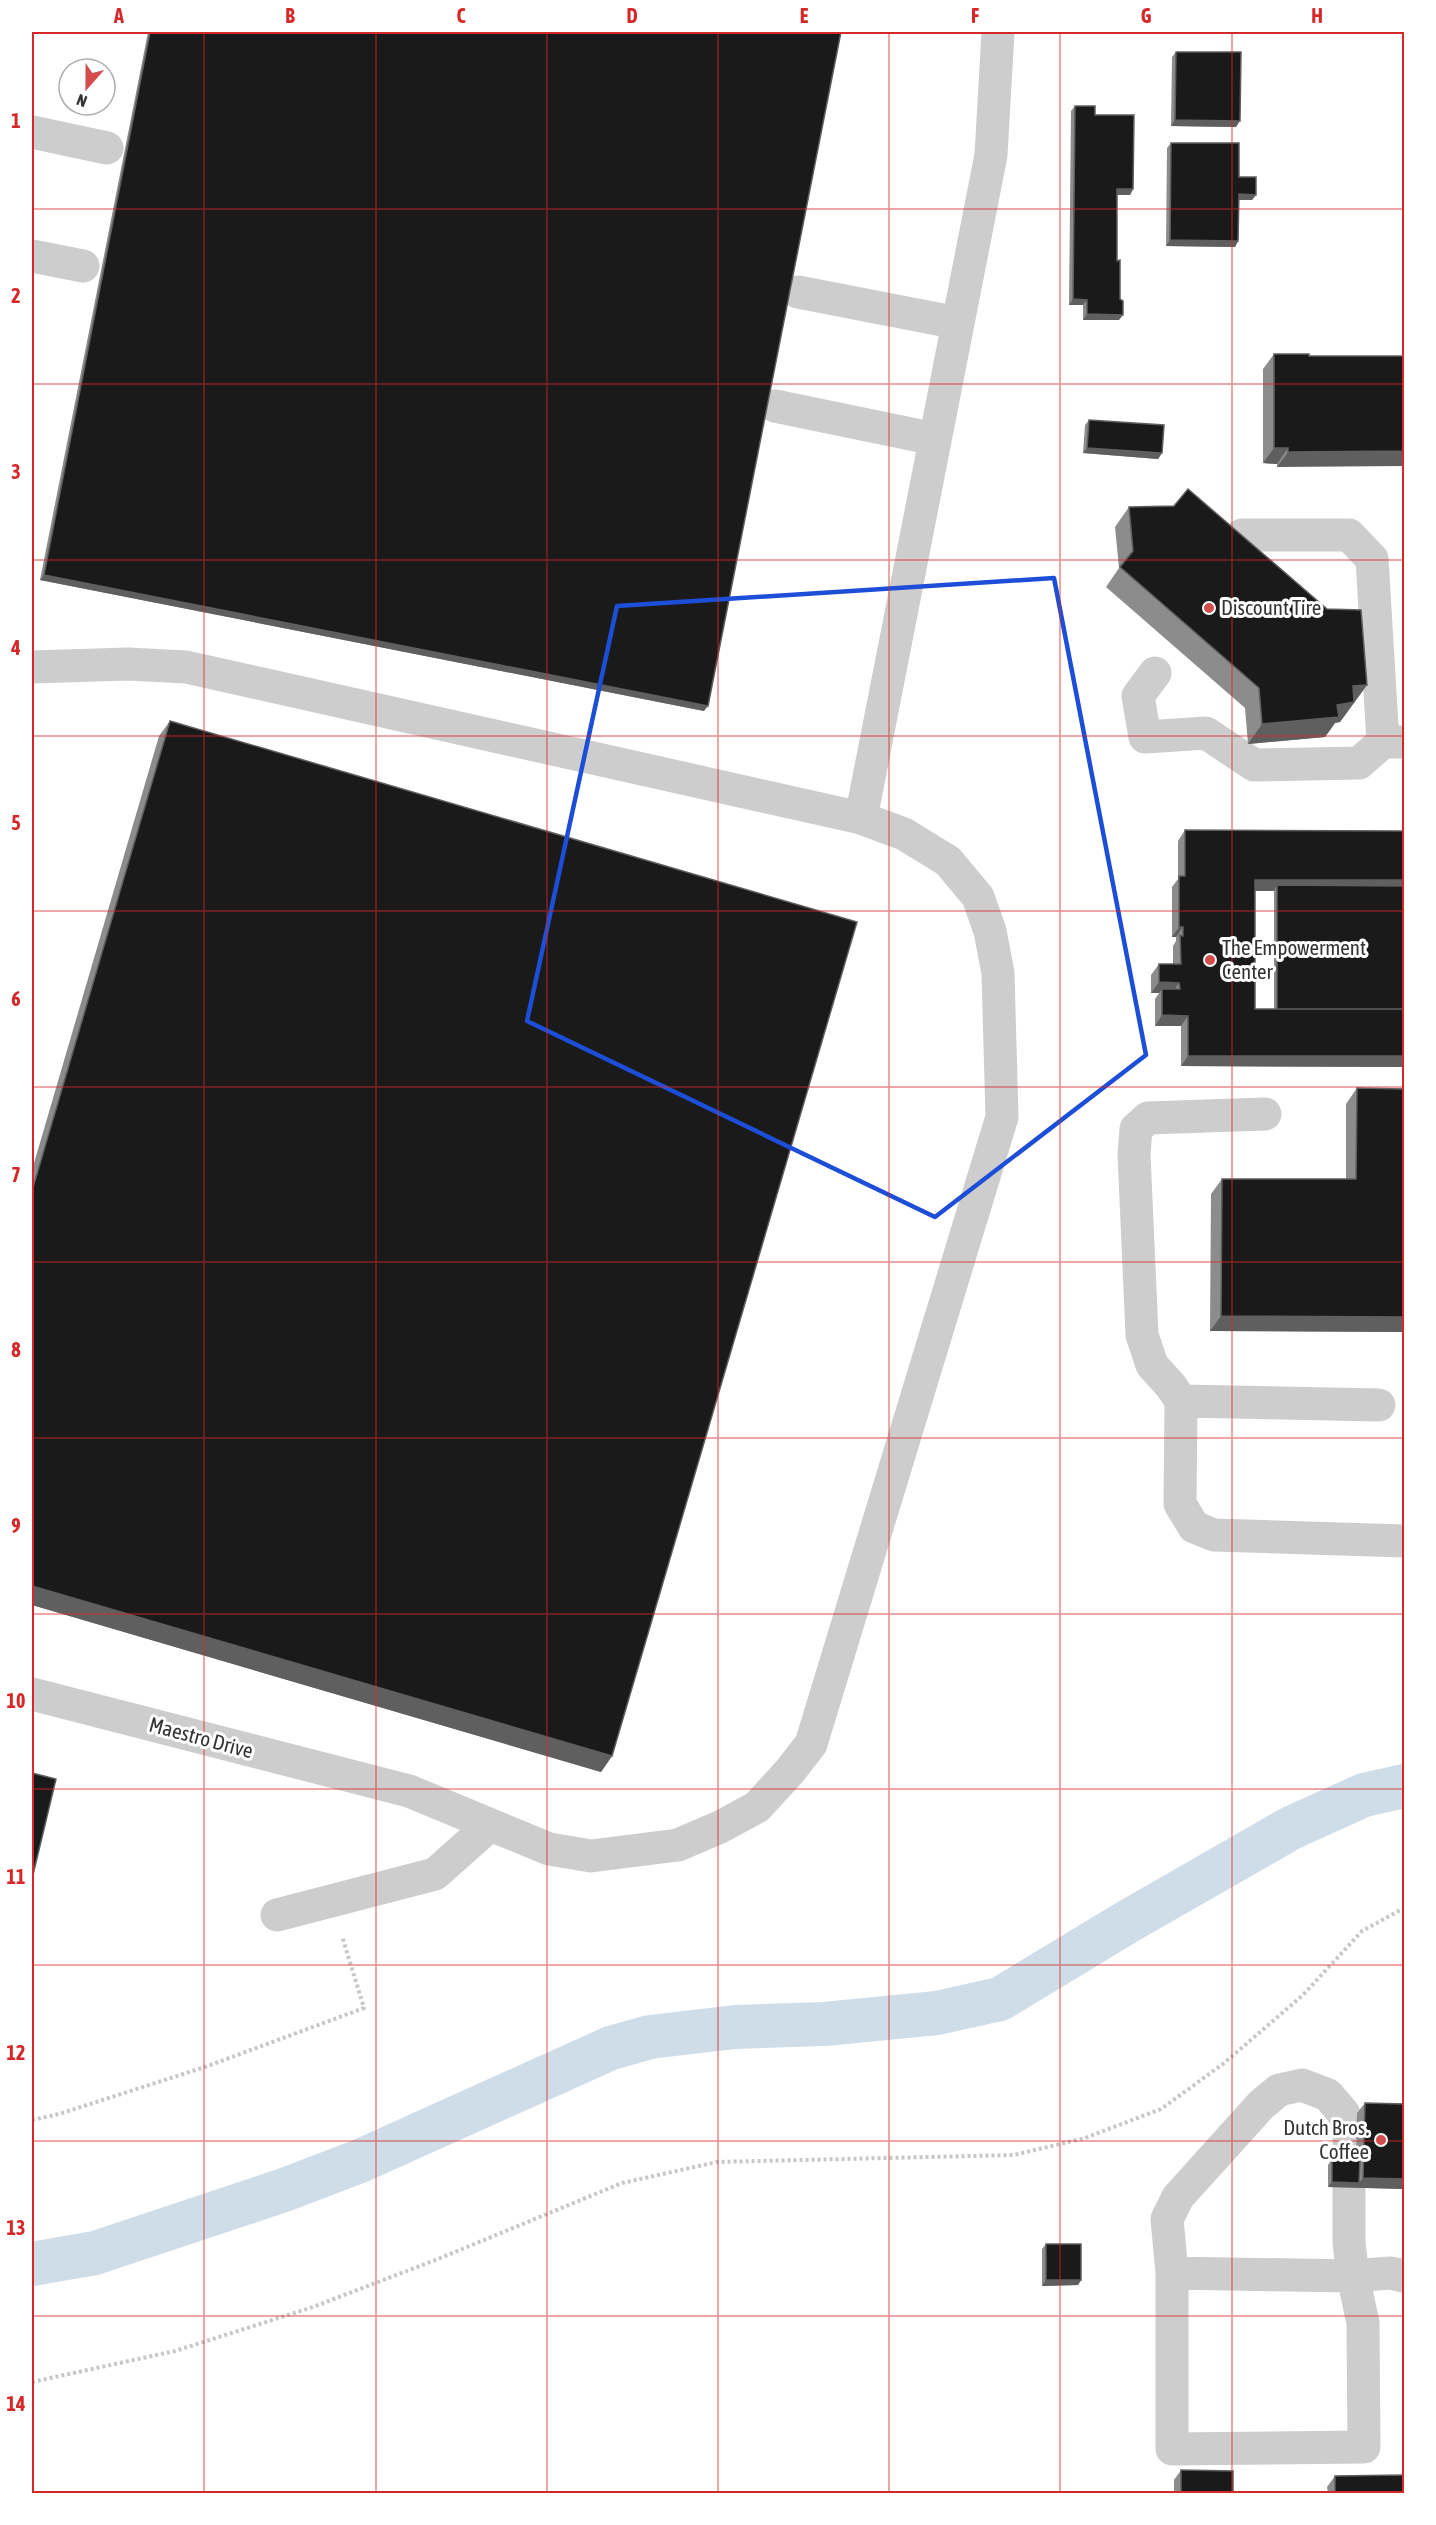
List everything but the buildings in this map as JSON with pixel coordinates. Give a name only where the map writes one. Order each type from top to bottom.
[{"type":"street","points":[[861,818],[991,155],[998,32]]},
{"type":"street","points":[[32,132],[107,148]]},
{"type":"street","points":[[32,256],[83,266]]},
{"type":"street","points":[[798,292],[958,323]]},
{"type":"street","points":[[775,406],[935,439]]},
{"type":"street","points":[[1155,673],[1138,696],[1145,737],[1206,733],[1254,765],[1359,763],[1394,742],[1372,559],[1348,535],[1242,535]]},
{"type":"street","name":"Maestro Drive","points":[[32,667],[128,664],[186,667],[861,818],[904,834],[948,861],[978,897],[990,931],[998,973],[1002,1117],[811,1744],[757,1807],[678,1845],[591,1856],[549,1849],[409,1791],[32,1694]]},
{"type":"street","points":[[1265,1114],[1148,1118],[1136,1129],[1134,1154],[1142,1335],[1152,1365],[1181,1401],[1180,1504],[1194,1527],[1214,1535],[1404,1541]]},
{"type":"street","points":[[1181,1401],[1379,1405]]},
{"type":"street","points":[[277,1915],[435,1874],[489,1826]]},
{"type":"street","points":[[1302,2085],[1328,2095],[1344,2114],[1349,2134],[1348,2207],[1353,2276],[1363,2323],[1365,2447],[1172,2449],[1172,2273],[1167,2219],[1178,2197],[1261,2105],[1278,2090],[1302,2085]]},
{"type":"street","points":[[1172,2273],[1353,2276],[1390,2273],[1404,2276]]},
{"type":"path","points":[[32,2120],[59,2114],[205,2067],[364,2008],[332,1901]]},
{"type":"path","points":[[32,2382],[175,2351],[313,2307],[438,2259],[622,2183],[717,2162],[1014,2155],[1085,2138],[1161,2109],[1170,2103],[1223,2064],[1303,1995],[1362,1931],[1404,1908]]},
{"type":"highlighted area","points":[[1054,578],[1146,1055],[935,1217],[527,1021],[617,606]]},
{"type":"waterway","points":[[32,2264],[95,2253],[284,2190],[360,2161],[611,2048],[650,2037],[735,2027],[824,2024],[937,2013],[1000,1999],[1127,1922],[1291,1828],[1364,1795],[1404,1786]]},
{"type":"place","name":"Discount Tire","points":[[1209,608]]},
{"type":"place","name":"The Empowerment Center","points":[[1210,960]]},
{"type":"place","name":"Dutch Bros. Coffee","points":[[1381,2140]]}]
